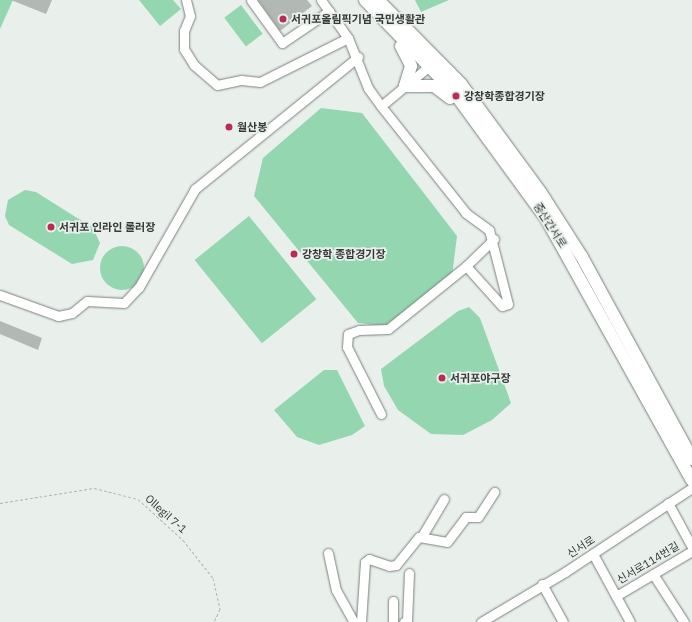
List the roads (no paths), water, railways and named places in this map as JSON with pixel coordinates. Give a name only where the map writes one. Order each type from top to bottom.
[{"type":"main road","name":"중산간서로","points":[[372,3],[433,63],[462,84],[566,231],[692,459]]},
{"type":"main road","points":[[372,3],[409,59],[411,66],[405,86],[425,84],[441,89],[480,128]]},
{"type":"main road","name":"중산간서로","points":[[433,63],[565,249],[692,480]]},
{"type":"street","points":[[186,0],[190,16],[184,31],[184,48],[194,65],[218,85],[241,80],[260,82],[348,38]]},
{"type":"street","points":[[251,0],[282,43],[326,4],[348,38],[358,57],[366,83],[381,106],[466,213],[489,230],[494,239],[508,304],[502,306],[466,266]]},
{"type":"street","points":[[0,296],[58,316],[72,313],[88,301],[124,303],[139,287],[195,189],[358,57]]},
{"type":"street","points":[[381,106],[433,63]]},
{"type":"street","points":[[381,414],[346,347],[348,334],[359,330],[388,329],[466,266],[494,239]]},
{"type":"street","name":"신서로","points":[[481,622],[496,619],[542,584],[593,554],[692,488]]},
{"type":"street","points":[[422,536],[447,542],[466,517],[478,517],[494,492]]},
{"type":"street","points":[[361,622],[365,562],[369,559],[389,566],[396,565],[422,536],[444,499]]},
{"type":"street","points":[[668,503],[692,547]]},
{"type":"street","name":"신서로114번길","points":[[616,596],[692,551]]},
{"type":"street","points":[[328,553],[336,590],[354,622]]},
{"type":"street","name":"신서로114번길","points":[[593,554],[630,622]]},
{"type":"street","points":[[404,622],[407,621],[409,573]]},
{"type":"street","points":[[653,574],[684,622]]},
{"type":"street","points":[[542,584],[563,622]]},
{"type":"street","points":[[393,601],[393,622]]},
{"type":"place","name":"서귀포올림픽기념 국민생활관","points":[[283,19]]},
{"type":"place","name":"강창학종합경기장","points":[[456,96]]},
{"type":"place","name":"월산봉","points":[[229,127]]},
{"type":"place","name":"서귀포 인라인 롤러장","points":[[51,227]]},
{"type":"place","name":"강창학 종합경기장","points":[[294,254]]},
{"type":"place","name":"서귀포야구장","points":[[442,378]]}]
